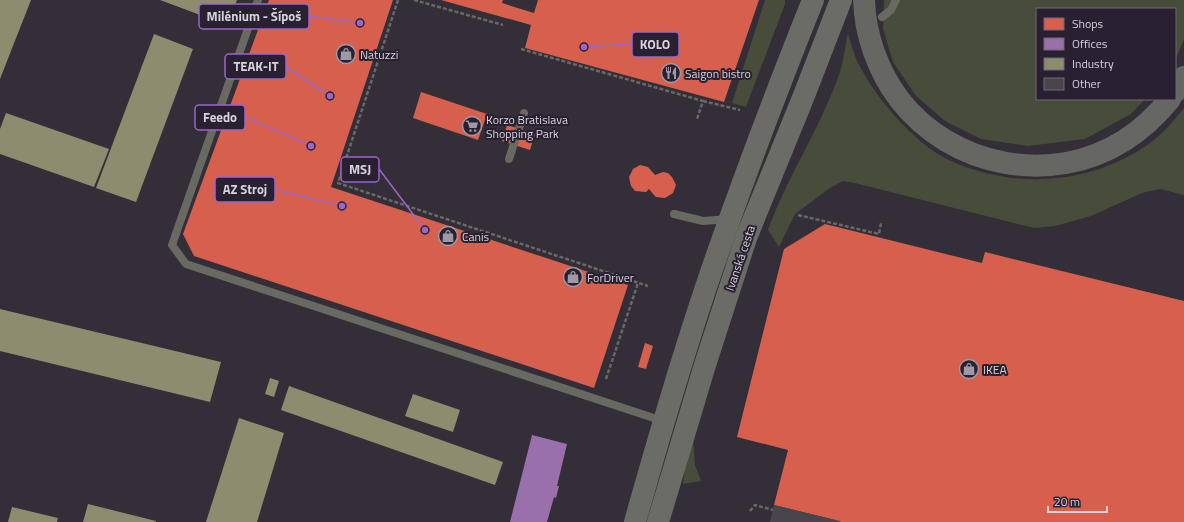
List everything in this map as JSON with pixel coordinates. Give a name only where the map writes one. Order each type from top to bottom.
[{"type":"highway","points":[[864,0],[866,21],[873,48],[882,73],[892,90],[909,111],[926,127],[951,144],[976,156],[1004,163],[1032,166],[1066,163],[1086,158],[1099,154],[1125,140],[1146,125],[1169,100]]},
{"type":"highway","points":[[1176,90],[1184,77]]},
{"type":"street","name":"Ivanská cesta","points":[[635,522],[663,421],[716,256],[768,115],[813,0]]},
{"type":"street","name":"Ivanská cesta","points":[[658,522],[704,368],[746,238],[842,0]]},
{"type":"lane","points":[[258,0],[172,245],[186,264],[663,421]]},
{"type":"lane","points":[[882,17],[891,10],[896,0]]},
{"type":"lane","points":[[509,159],[524,114]]},
{"type":"lane","points":[[674,214],[703,221],[730,219]]},
{"type":"path","points":[[398,0],[338,183],[648,286]]},
{"type":"path","points":[[414,0],[503,25]]},
{"type":"path","points":[[521,49],[703,101],[740,110]]},
{"type":"path","points":[[697,120],[703,101]]},
{"type":"path","points":[[798,215],[879,234],[881,223]]},
{"type":"path","points":[[606,379],[638,283]]},
{"type":"path","points":[[750,511],[755,505],[773,510]]},
{"type":"green space","points":[[765,0],[785,0],[785,4],[746,107],[732,103]]},
{"type":"green space","points":[[884,0],[1184,0],[1184,39],[1176,59],[1176,8],[1036,8],[1036,100],[1144,100],[1131,114],[1085,139],[1028,146],[981,139],[945,121],[916,96],[893,62],[883,29]]},
{"type":"green space","points":[[848,33],[855,56],[871,85],[907,129],[921,142],[949,160],[974,170],[999,176],[1025,179],[1052,178],[1078,175],[1103,168],[1127,157],[1150,143],[1168,127],[1184,108],[1184,195],[1160,189],[1142,193],[1091,216],[1055,226],[1034,228],[843,181],[830,188],[795,214],[779,247],[768,230],[785,190],[824,112],[841,67]]},
{"type":"green space","points":[[693,436],[695,465],[701,481],[683,484],[686,461]]},
{"type":"building: Shops","points":[[269,0],[393,0],[331,187],[628,285],[594,388],[194,256],[183,234]]},
{"type":"building: Shops","points":[[441,0],[503,0],[502,3],[534,13],[538,0],[759,0],[724,102],[525,48],[531,25]]},
{"type":"building: Shops","points":[[421,92],[487,114],[478,140],[413,118]]},
{"type":"building: Shops","points":[[507,125],[535,134],[530,150],[502,141]]},
{"type":"building: Shops","points":[[640,165],[648,167],[655,175],[663,172],[668,173],[676,185],[673,193],[665,198],[656,197],[649,189],[646,192],[635,191],[631,186],[629,177],[633,169]]},
{"type":"building: Shops","name":"IKEA","points":[[825,224],[982,263],[985,252],[1184,301],[1184,522],[842,522],[774,505],[788,450],[737,437],[784,249]]},
{"type":"building: Shops","points":[[645,343],[653,346],[646,369],[638,367]]},
{"type":"building: Offices","points":[[532,435],[567,444],[557,486],[559,486],[556,498],[554,497],[547,522],[510,522]]},
{"type":"building: Industry","points":[[0,0],[31,0],[0,79]]},
{"type":"building: Industry","points":[[160,0],[237,0],[227,25]]},
{"type":"building: Industry","points":[[154,34],[193,49],[136,202],[96,188]]},
{"type":"building: Industry","points":[[6,113],[109,149],[94,187],[0,154],[0,129]]},
{"type":"building: Industry","points":[[0,309],[221,362],[210,402],[0,351]]},
{"type":"building: Industry","points":[[270,378],[279,381],[274,397],[265,394]]},
{"type":"building: Industry","points":[[289,386],[503,462],[495,485],[281,410]]},
{"type":"building: Industry","points":[[413,394],[460,410],[453,432],[405,416]]},
{"type":"building: Industry","points":[[239,418],[284,433],[257,522],[206,522]]},
{"type":"building: Industry","points":[[88,504],[156,521],[156,522],[83,522]]},
{"type":"building: Industry","points":[[12,507],[58,518],[57,522],[8,522]]},
{"type":"building: Other","points":[[774,505],[840,521],[840,522],[770,522]]},
{"type":"place","name":"Milénium - Šípoš","points":[[360,23]]},
{"type":"place","name":"KOLO","points":[[584,47]]},
{"type":"place","name":"Natuzzi","points":[[346,54]]},
{"type":"place","name":"Saigon bistro","points":[[671,73]]},
{"type":"place","name":"TEAK-IT","points":[[330,96]]},
{"type":"place","name":"Korzo Bratislava Shopping Park","points":[[472,126]]},
{"type":"place","name":"Feedo","points":[[311,146]]},
{"type":"place","name":"AZ Stroj","points":[[342,206]]},
{"type":"place","name":"MSJ","points":[[425,230]]},
{"type":"place","name":"Canis","points":[[448,236]]},
{"type":"place","name":"ForDriver","points":[[573,277]]},
{"type":"place","name":"IKEA","points":[[969,369]]}]
